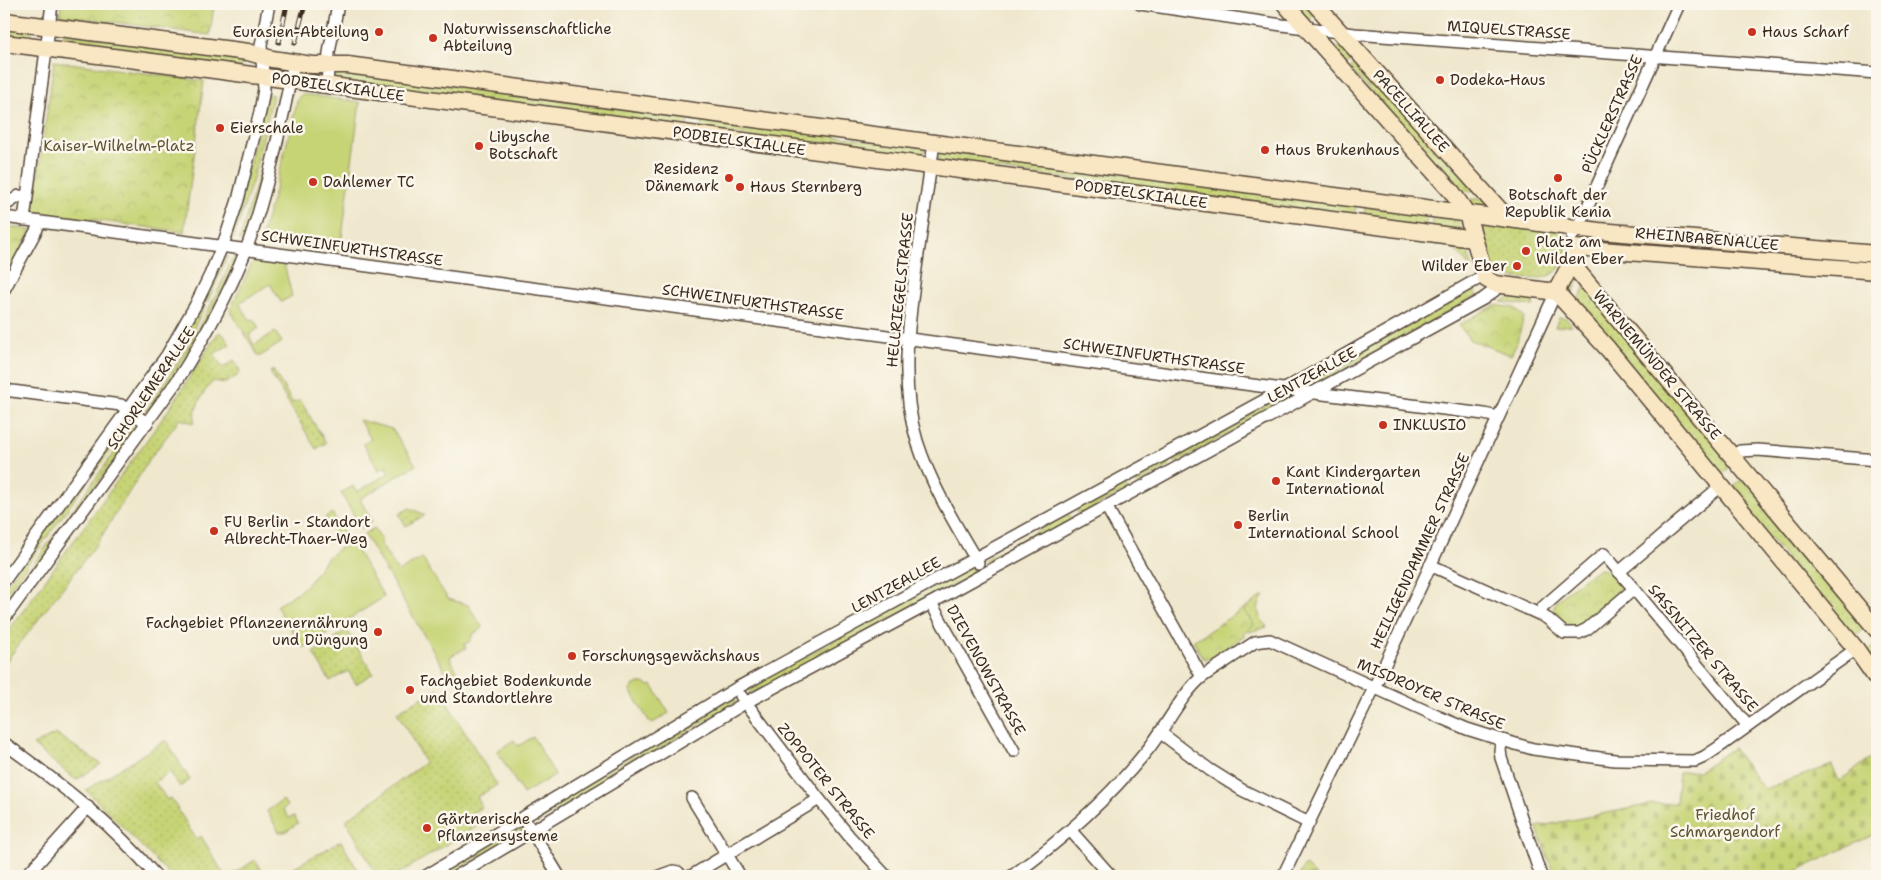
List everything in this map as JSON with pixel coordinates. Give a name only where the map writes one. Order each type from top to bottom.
[{"type":"street","points":[[24,220],[52,4]]},
{"type":"street","name":"SCHORLEMERALLEE","points":[[4,581],[167,356],[195,306],[222,246],[238,200],[260,112],[264,89],[260,56],[269,4]]},
{"type":"street","points":[[327,85],[332,31],[338,4]]},
{"type":"street","name":"MIQUELSTRASSE","points":[[1140,4],[1340,32],[1877,73]]},
{"type":"street","name":"PACELLIALLEE","points":[[1285,4],[1441,180],[1467,214]]},
{"type":"street","name":"PACELLIALLEE","points":[[1315,4],[1508,219]]},
{"type":"street","name":"PÜCKLERSTRASSE","points":[[1571,240],[1679,4]]},
{"type":"street","name":"PODBIELSKIALLEE","points":[[4,21],[248,52],[294,62],[347,65],[1467,214]]},
{"type":"street","name":"PODBIELSKIALLEE","points":[[4,44],[262,76],[1474,239]]},
{"type":"street","name":"SCHORLEMERALLEE","points":[[4,619],[147,423],[203,341],[227,294],[246,249],[266,182],[294,62]]},
{"type":"street","points":[[694,134],[697,111]]},
{"type":"street","name":"HELLRIEGELSTRASSE","points":[[934,143],[907,337],[906,374],[910,410],[916,439],[936,489],[984,574]]},
{"type":"street","points":[[4,206],[19,196],[26,197]]},
{"type":"street","points":[[1360,223],[1363,200]]},
{"type":"street","points":[[1508,219],[1467,214],[1485,275],[1490,282],[1556,292],[1571,240]]},
{"type":"street","name":"SCHWEINFURTHSTRASSE","points":[[4,217],[1498,417]]},
{"type":"street","name":"RHEINBABENALLEE","points":[[1508,219],[1571,240],[1877,271]]},
{"type":"street","points":[[4,290],[37,229],[38,222]]},
{"type":"street","name":"RHEINBABENALLEE","points":[[1571,240],[1599,231],[1877,254]]},
{"type":"street","name":"WARNEMÜNDER STRASSE","points":[[1571,240],[1738,462],[1877,631],[1856,649]]},
{"type":"street","name":"LENTZEALLEE","points":[[426,876],[737,688],[1285,389],[1485,275]]},
{"type":"street","name":"LENTZEALLEE","points":[[457,876],[745,703],[984,574],[1483,299],[1502,285]]},
{"type":"street","name":"WARNEMÜNDER STRASSE","points":[[1556,292],[1602,342],[1856,649],[1877,679]]},
{"type":"street","name":"HEILIGENDAMMER STRASSE","points":[[1283,876],[1374,688],[1556,292]]},
{"type":"street","points":[[4,390],[121,405],[147,423]]},
{"type":"street","points":[[1619,572],[1720,486],[1738,462],[1740,451],[1758,450],[1877,460]]},
{"type":"street","points":[[1126,476],[1134,490]]},
{"type":"street","points":[[1012,876],[1071,831],[1115,788],[1161,733],[1193,684],[1202,677],[1106,506]]},
{"type":"street","points":[[1069,507],[1077,522]]},
{"type":"street","name":"SASSNITZER STRASSE","points":[[1539,614],[1543,607],[1604,554],[1748,726]]},
{"type":"street","points":[[1430,565],[1548,618],[1564,633],[1579,633],[1587,629],[1634,589]]},
{"type":"street","name":"DIEVENOWSTRASSE","points":[[931,603],[1014,751]]},
{"type":"street","name":"MISDROYER STRASSE","points":[[1202,677],[1255,642],[1264,640],[1275,641],[1467,729],[1533,749],[1597,758],[1648,762],[1695,761],[1704,757],[1856,649]]},
{"type":"street","points":[[737,688],[745,703]]},
{"type":"street","name":"ZOPPOTER STRASSE","points":[[745,703],[849,836],[886,876]]},
{"type":"street","points":[[1161,733],[1210,770],[1242,790],[1309,823]]},
{"type":"street","points":[[1502,740],[1501,758],[1541,876]]},
{"type":"street","points":[[4,744],[88,807],[121,838],[156,876]]},
{"type":"street","points":[[692,798],[740,876]]},
{"type":"street","points":[[691,876],[819,799]]},
{"type":"street","points":[[26,876],[88,807]]},
{"type":"street","points":[[523,818],[559,876]]},
{"type":"street","points":[[1071,831],[1111,876]]},
{"type":"street","points":[[659,876],[673,871],[678,872],[681,876]]},
{"type":"green space","points":[[61,4],[214,4],[210,35],[60,15]]},
{"type":"green space","points":[[1309,4],[1316,14],[1310,20],[1298,10]]},
{"type":"green space","points":[[4,25],[32,29],[31,41],[4,37]]},
{"type":"green space","points":[[64,33],[243,57],[241,68],[63,45]]},
{"type":"green space","points":[[1342,45],[1356,57],[1347,65],[1336,50]]},
{"type":"green space","points":[[1360,60],[1475,190],[1460,192],[1350,69]]},
{"type":"green space","name":"Kaiser-Wilhelm-Platz","points":[[54,61],[204,81],[184,232],[33,212]]},
{"type":"green space","points":[[335,70],[688,116],[687,129],[334,80]]},
{"type":"green space","points":[[267,94],[273,95],[253,179],[234,239],[230,239]]},
{"type":"green space","name":"Dahlemer TC","points":[[302,94],[360,102],[340,252],[262,242],[260,239],[274,194],[298,98]]},
{"type":"green space","points":[[278,95],[282,96],[255,205],[244,241],[239,240],[257,182],[270,129],[273,126],[271,125]]},
{"type":"green space","points":[[703,118],[925,148],[922,160],[701,130]]},
{"type":"green space","points":[[939,150],[1356,205],[1354,216],[938,162]]},
{"type":"green space","points":[[1483,198],[1492,209],[1471,208],[1466,200]]},
{"type":"green space","points":[[1365,207],[1427,214],[1426,228],[1364,218]]},
{"type":"green space","points":[[1433,215],[1458,219],[1461,230],[1431,228]]},
{"type":"green space","points":[[1490,223],[1562,231],[1566,238],[1564,260],[1555,273],[1541,278],[1516,278],[1493,274],[1481,233],[1483,227]]},
{"type":"green space","points":[[4,226],[31,230],[4,280]]},
{"type":"green space","points":[[1598,235],[1877,258],[1877,267],[1595,244]]},
{"type":"green space","points":[[1445,239],[1464,244],[1467,247],[1473,270]]},
{"type":"green space","points":[[223,255],[228,256],[207,303],[204,302],[203,305],[205,307],[186,342],[142,407],[138,404]]},
{"type":"green space","points":[[233,256],[238,257],[208,317],[186,356],[149,412],[146,410],[183,355],[205,316]]},
{"type":"green space","points":[[256,260],[284,264],[292,296],[281,302],[270,284],[239,303],[250,320],[253,319],[259,328],[249,335],[254,345],[275,332],[282,342],[259,357],[230,310],[252,263]]},
{"type":"green space","points":[[1574,275],[1579,279],[1571,299],[1565,294]]},
{"type":"green space","points":[[1585,286],[1733,465],[1719,476],[1577,305]]},
{"type":"green space","points":[[1474,289],[1477,296],[1321,382],[1319,381],[1317,375]]},
{"type":"green space","points":[[1509,298],[1530,300],[1534,304],[1533,306],[1501,302]]},
{"type":"green space","points":[[1495,305],[1515,308],[1524,317],[1511,355],[1470,340],[1459,325]]},
{"type":"green space","points":[[1559,317],[1566,318],[1572,325],[1555,327]]},
{"type":"green space","points":[[218,333],[222,333],[230,344],[214,354],[223,368],[234,360],[240,371],[237,376],[226,383],[213,381],[200,400],[194,417],[194,423],[180,419],[151,457],[98,542],[4,664],[4,637],[170,408]]},
{"type":"green space","points":[[273,370],[293,403],[300,400],[326,443],[316,449],[270,372]]},
{"type":"green space","points":[[1285,394],[1287,400],[1176,463],[1172,456]]},
{"type":"green space","points":[[359,420],[392,429],[416,465],[360,499],[372,521],[361,528],[341,493],[353,486],[357,492],[389,473],[386,467],[379,470],[363,444],[371,439]]},
{"type":"green space","points":[[125,421],[129,424],[4,597],[4,588]]},
{"type":"green space","points":[[133,427],[137,429],[4,611],[4,604]]},
{"type":"green space","points":[[1166,459],[1170,466],[1138,484],[1136,483],[1134,477]]},
{"type":"green space","points":[[1744,478],[1867,626],[1852,638],[1730,490]]},
{"type":"green space","points":[[1124,483],[1128,489],[1082,514],[1077,512],[1077,508]]},
{"type":"green space","points":[[410,508],[425,515],[406,526],[399,514]]},
{"type":"green space","points":[[332,513],[346,536],[338,540],[325,518]]},
{"type":"green space","points":[[1067,514],[1071,517],[1070,521],[989,566],[985,564],[985,560]]},
{"type":"green space","points":[[374,528],[382,541],[380,543],[398,572],[422,558],[448,599],[468,605],[483,628],[473,634],[470,641],[464,645],[466,648],[451,656],[450,658],[457,671],[448,676],[364,534]]},
{"type":"green space","points":[[351,541],[384,597],[303,648],[276,606],[301,590],[325,560]]},
{"type":"green space","points":[[972,566],[976,573],[754,692],[749,691],[749,687]]},
{"type":"green space","points":[[1600,569],[1614,574],[1617,578],[1619,590],[1616,596],[1584,626],[1569,630],[1554,617],[1555,604],[1562,596],[1590,574]]},
{"type":"green space","points":[[1264,595],[1259,604],[1258,611],[1267,627],[1249,632],[1247,630],[1253,625],[1243,609]]},
{"type":"green space","points":[[1243,609],[1254,625],[1243,633],[1245,635],[1210,660],[1203,658],[1193,641]]},
{"type":"green space","points":[[347,630],[373,673],[356,684],[348,671],[330,681],[313,653]]},
{"type":"green space","points":[[1877,645],[1877,670],[1865,653]]},
{"type":"green space","points":[[640,683],[652,685],[669,713],[651,724],[630,691],[634,685]]},
{"type":"green space","points":[[438,688],[497,785],[477,797],[482,807],[470,814],[477,826],[395,876],[377,876],[346,820],[425,763],[397,712]]},
{"type":"green space","points":[[732,697],[735,699],[735,703],[538,822],[534,815]]},
{"type":"green space","points":[[56,734],[101,764],[76,780],[33,745]]},
{"type":"green space","points":[[533,737],[555,775],[523,794],[497,751],[514,740],[518,746]]},
{"type":"green space","points":[[166,740],[190,780],[180,787],[170,772],[155,782],[167,800],[171,798],[196,839],[201,836],[225,876],[171,876],[86,790]]},
{"type":"green space","name":"Friedhof Schmargendorf","points":[[1733,748],[1764,789],[1832,765],[1839,781],[1877,754],[1877,833],[1786,876],[1555,876],[1536,827],[1652,804],[1676,803],[1679,772],[1699,771]]},
{"type":"green space","points":[[283,800],[287,806],[283,809],[289,818],[294,816],[298,823],[285,832],[279,832],[267,811]]},
{"type":"green space","points":[[523,822],[526,829],[448,876],[433,876]]},
{"type":"green space","points":[[341,841],[361,876],[278,876]]},
{"type":"green space","points":[[255,860],[265,876],[230,876]]},
{"type":"green space","points":[[1305,865],[1316,876],[1299,876]]},
{"type":"railway","points":[[279,42],[287,4]]},
{"type":"railway","points":[[295,43],[305,4]]},
{"type":"place","name":"Eurasien-Abteilung","points":[[379,32]]},
{"type":"place","name":"Haus Scharf","points":[[1752,32]]},
{"type":"place","name":"Naturwissenschaftliche Abteilung","points":[[433,38]]},
{"type":"place","name":"Dodeka-Haus","points":[[1440,80]]},
{"type":"place","name":"Eierschale","points":[[220,128]]},
{"type":"place","name":"Libysche Botschaft","points":[[479,146]]},
{"type":"place","name":"Haus Brukenhaus","points":[[1265,150]]},
{"type":"place","name":"Residenz Dänemark","points":[[729,178]]},
{"type":"place","name":"Botschaft der Republik Kenia","points":[[1558,178]]},
{"type":"place","name":"Dahlemer TC","points":[[313,182]]},
{"type":"place","name":"Haus Sternberg","points":[[740,187]]},
{"type":"place","name":"Platz am Wilden Eber","points":[[1526,251]]},
{"type":"place","name":"Wilder Eber","points":[[1517,266]]},
{"type":"place","name":"INKLUSIO","points":[[1383,425]]},
{"type":"place","name":"Kant Kindergarten International","points":[[1276,481]]},
{"type":"place","name":"Berlin International School","points":[[1238,525]]},
{"type":"place","name":"FU Berlin - Standort Albrecht-Thaer-Weg","points":[[214,531]]},
{"type":"place","name":"Fachgebiet Pflanzenernährung und Düngung","points":[[378,632]]},
{"type":"place","name":"Forschungsgewächshaus","points":[[572,656]]},
{"type":"place","name":"Fachgebiet Bodenkunde und Standortlehre","points":[[410,690]]},
{"type":"place","name":"Gärtnerische Pflanzensysteme","points":[[427,828]]}]
